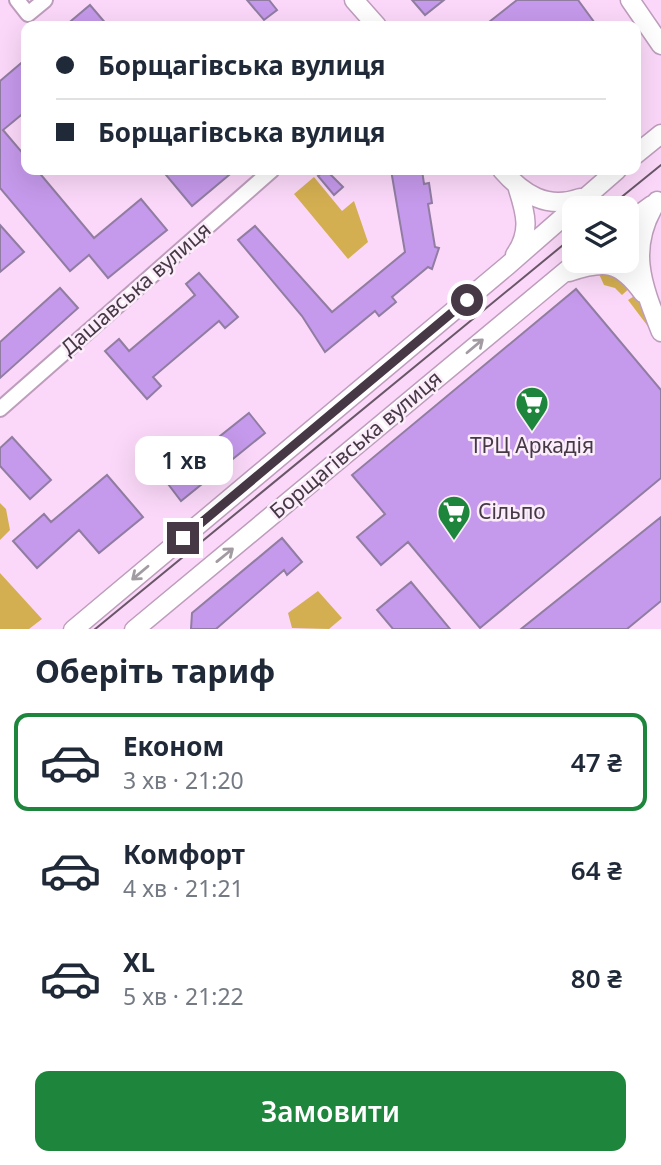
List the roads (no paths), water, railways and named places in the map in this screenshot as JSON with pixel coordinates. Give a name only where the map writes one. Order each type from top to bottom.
[{"type":"main road","points":[[354,0],[373,21]]},
{"type":"main road","points":[[630,0],[661,45]]},
{"type":"main road","points":[[506,175],[518,189],[527,220],[524,243],[507,266]]},
{"type":"main road","name":"Борщагівська вулиця","points":[[585,196],[611,175]]},
{"type":"main road","points":[[518,189],[547,203],[562,203]]},
{"type":"main road","points":[[639,214],[659,199]]},
{"type":"main road","points":[[659,199],[646,218],[639,252],[649,300],[661,332]]},
{"type":"main road","name":"Борщагівська вулиця","points":[[73,629],[507,266],[562,217]]},
{"type":"main road","points":[[559,276],[592,264],[616,267],[634,281],[649,300]]},
{"type":"main road","name":"Борщагівська вулиця","points":[[134,629],[563,273]]},
{"type":"street","points":[[17,0],[28,14],[45,0]]},
{"type":"street","name":"Дашавська вулиця","points":[[0,410],[266,175]]},
{"type":"tram line","points":[[623,196],[661,165]]},
{"type":"tram line","points":[[95,629],[562,246]]},
{"type":"place","name":"ТРЦ Аркадія","points":[[532,433]]},
{"type":"place","name":"Сільпо","points":[[454,542]]}]
